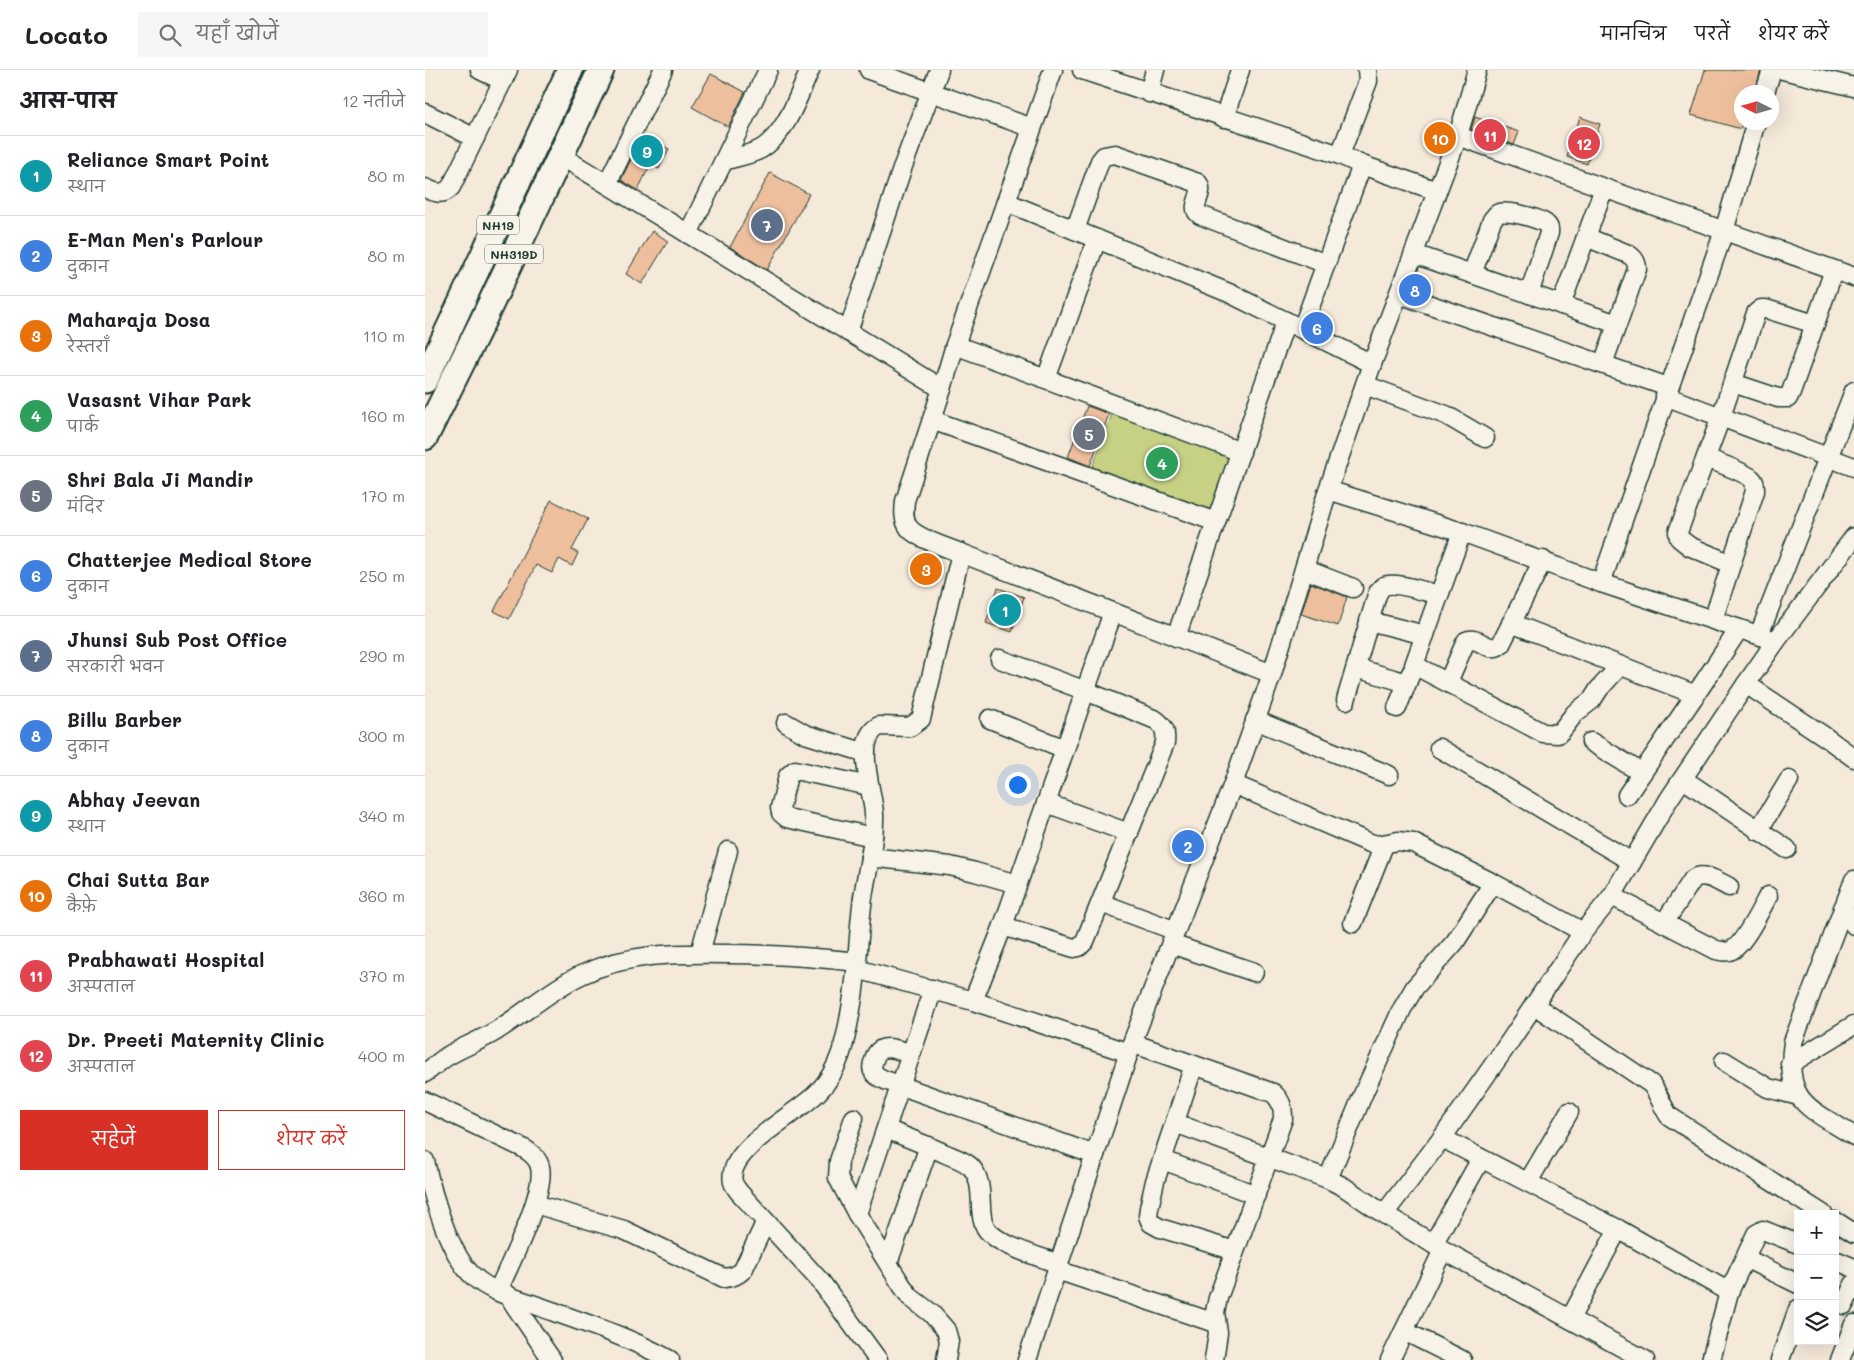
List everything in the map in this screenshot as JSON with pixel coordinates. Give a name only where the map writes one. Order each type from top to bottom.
[{"type":"highway","name":"NH19","points":[[425,380],[570,70]]},
{"type":"highway","name":"NH319D","points":[[425,437],[601,70]]},
{"type":"street","points":[[425,188],[435,193],[446,192],[451,187],[505,76],[480,70]]},
{"type":"street","points":[[607,184],[663,70]]},
{"type":"street","points":[[688,234],[768,70]]},
{"type":"street","points":[[724,161],[760,150],[775,136],[784,125],[810,70]]},
{"type":"street","points":[[869,70],[1032,128]]},
{"type":"street","points":[[848,332],[903,166],[939,70]]},
{"type":"street","points":[[1053,70],[955,345],[905,501],[904,515],[909,527],[921,536],[961,554],[1271,674]]},
{"type":"street","points":[[1082,70],[1341,155],[1361,165],[1437,192]]},
{"type":"street","points":[[1149,93],[1155,70]]},
{"type":"street","points":[[1224,118],[1241,70]]},
{"type":"street","points":[[1341,155],[1368,81],[1367,70]]},
{"type":"street","points":[[1027,1360],[1131,1048],[1233,784],[1271,674],[1328,490],[1372,364],[1458,136],[1477,70]]},
{"type":"street","points":[[1767,85],[1772,70]]},
{"type":"street","points":[[1793,71],[1854,87]]},
{"type":"street","points":[[425,113],[475,138]]},
{"type":"street","points":[[1601,583],[1724,231],[1754,130]]},
{"type":"street","points":[[1458,136],[1854,277]]},
{"type":"street","points":[[1075,230],[1100,161],[1104,156],[1115,154],[1198,183],[1201,191],[1195,209],[1200,215],[1325,264]]},
{"type":"street","points":[[561,156],[942,389]]},
{"type":"street","points":[[1176,637],[1241,452],[1294,325],[1325,264],[1361,165]]},
{"type":"street","points":[[1561,305],[1604,188]]},
{"type":"street","points":[[1006,202],[1229,293],[1372,364]]},
{"type":"street","points":[[1472,274],[1497,214],[1507,212],[1537,220],[1549,227],[1549,233],[1529,294]]},
{"type":"street","points":[[1586,237],[1628,254],[1637,263],[1637,270],[1603,364]]},
{"type":"street","points":[[1045,379],[1097,239]]},
{"type":"street","points":[[1414,254],[1617,324]]},
{"type":"street","points":[[1733,383],[1778,398],[1787,398],[1791,392],[1834,270]]},
{"type":"street","points":[[1399,294],[1603,364],[1667,391],[1721,417],[1854,467]]},
{"type":"street","points":[[1731,564],[1689,546],[1679,538],[1678,532],[1721,417],[1756,313],[1761,309],[1766,309],[1815,324]]},
{"type":"street","points":[[955,345],[1241,452]]},
{"type":"street","points":[[1365,385],[1446,415],[1485,438]]},
{"type":"street","points":[[1759,635],[1852,403]]},
{"type":"street","points":[[932,420],[1216,522]]},
{"type":"street","points":[[1706,458],[1745,475],[1752,479],[1755,484],[1755,490],[1713,620]]},
{"type":"street","points":[[1328,490],[1462,532],[1543,560],[1601,583],[1776,641]]},
{"type":"street","points":[[1397,708],[1462,532]]},
{"type":"street","points":[[1384,1214],[1442,1138],[1509,1044],[1583,932],[1613,896],[1669,799],[1746,684],[1854,537]]},
{"type":"street","points":[[878,1360],[821,1282],[747,1203],[733,1183],[735,1164],[745,1152],[761,1136],[819,1092],[838,1062],[847,1032],[858,966],[863,898],[873,837],[874,815],[869,786],[866,746],[870,733],[874,728],[879,726],[910,727],[921,719],[961,554]]},
{"type":"street","points":[[1448,682],[1466,641],[1470,639],[1476,640],[1489,648],[1497,648],[1501,644],[1543,560]]},
{"type":"street","points":[[1303,569],[1353,588]]},
{"type":"street","points":[[1346,700],[1381,587],[1395,585],[1439,595]]},
{"type":"street","points":[[973,1001],[1003,926],[1113,612]]},
{"type":"street","points":[[1369,621],[1425,635]]},
{"type":"street","points":[[1511,623],[1696,695]]},
{"type":"street","points":[[1627,795],[1739,629]]},
{"type":"street","points":[[1000,659],[1086,691],[1156,720],[1164,727],[1166,734],[1165,743],[1085,941],[1079,947],[1074,948],[1003,926]]},
{"type":"street","points":[[1413,665],[1543,733],[1552,734],[1558,734],[1563,730],[1575,713],[1592,700],[1599,689],[1620,666]]},
{"type":"street","points":[[1356,668],[1407,683]]},
{"type":"street","points":[[1746,684],[1854,758]]},
{"type":"street","points":[[990,719],[1065,749]]},
{"type":"street","points":[[1255,720],[1389,775]]},
{"type":"street","points":[[786,723],[805,734],[866,753]]},
{"type":"street","points":[[1591,742],[1641,773]]},
{"type":"street","points":[[1439,748],[1632,862]]},
{"type":"street","points":[[869,786],[795,770],[788,776],[780,808],[781,813],[787,818],[873,837]]},
{"type":"street","points":[[1683,779],[1787,849]]},
{"type":"street","points":[[1758,831],[1789,780]]},
{"type":"street","points":[[1233,784],[1370,843],[1377,845],[1398,841],[1413,843],[1493,883],[1583,932]]},
{"type":"street","points":[[1046,803],[1129,833]]},
{"type":"street","points":[[1353,922],[1384,845]]},
{"type":"street","points":[[701,953],[729,851]]},
{"type":"street","points":[[870,857],[950,866],[1017,884]]},
{"type":"street","points":[[1664,922],[1693,879],[1697,876],[1702,875],[1711,878],[1729,887]]},
{"type":"street","points":[[1854,880],[1793,1042],[1790,1064],[1792,1083],[1808,1107],[1854,1136]]},
{"type":"street","points":[[1328,1179],[1401,1009],[1415,987],[1455,942],[1493,883]]},
{"type":"street","points":[[1613,896],[1716,950],[1725,952],[1731,951],[1740,944],[1768,896]]},
{"type":"street","points":[[1101,903],[1254,972]]},
{"type":"street","points":[[1843,908],[1854,924]]},
{"type":"street","points":[[425,1073],[447,1056],[495,1032],[544,997],[580,975],[611,963],[643,956],[680,953],[762,954],[816,957],[858,966],[1194,1065],[1273,1093],[1280,1099],[1283,1108],[1283,1119],[1218,1298],[1215,1312],[1215,1323],[1218,1333],[1214,1360]]},
{"type":"street","points":[[857,1214],[933,988]]},
{"type":"street","points":[[1534,1005],[1651,1084],[1657,1091],[1669,1116],[1817,1210]]},
{"type":"street","points":[[1790,1064],[1854,1025]]},
{"type":"street","points":[[911,1054],[887,1048],[880,1050],[876,1054],[872,1065],[873,1072],[877,1076],[900,1086],[1095,1155]]},
{"type":"street","points":[[1724,1061],[1768,1088],[1799,1096]]},
{"type":"street","points":[[1194,1065],[1163,1160],[1148,1216],[1151,1223],[1160,1228],[1235,1251]]},
{"type":"street","points":[[425,1101],[532,1154],[540,1166],[541,1179],[535,1204],[502,1293]]},
{"type":"street","points":[[1528,1182],[1569,1112]]},
{"type":"street","points":[[854,1118],[837,1170],[838,1178],[857,1214],[911,1297],[931,1313],[946,1330],[949,1340],[946,1360]]},
{"type":"street","points":[[1175,1123],[1328,1179],[1344,1187],[1438,1247],[1571,1319],[1637,1358]]},
{"type":"street","points":[[886,1129],[965,1162],[975,1172],[980,1187],[983,1222],[991,1234],[1002,1242],[1058,1267],[1215,1323]]},
{"type":"street","points":[[1442,1138],[1618,1229],[1729,1292]]},
{"type":"street","points":[[888,1263],[929,1146]]},
{"type":"street","points":[[1390,1360],[1404,1332],[1438,1247],[1481,1159]]},
{"type":"street","points":[[1163,1160],[1255,1194]]},
{"type":"street","points":[[425,1161],[445,1227],[459,1258],[473,1276],[502,1293],[596,1326],[650,1349],[670,1360]]},
{"type":"street","points":[[535,1204],[624,1230],[723,1278],[731,1277],[743,1270],[765,1223]]},
{"type":"street","points":[[1839,1224],[1854,1233]]},
{"type":"street","points":[[1571,1319],[1618,1229]]},
{"type":"street","points":[[1711,1360],[1729,1292],[1758,1231],[1769,1231],[1794,1242]]},
{"type":"street","points":[[1745,1258],[1794,1282]]},
{"type":"street","points":[[1839,1262],[1854,1268]]},
{"type":"street","points":[[1844,1305],[1854,1284]]},
{"type":"street","points":[[502,1293],[552,1360]]},
{"type":"street","points":[[1780,1360],[1794,1320]]},
{"type":"street","points":[[1840,1360],[1854,1324]]},
{"type":"street","points":[[1404,1332],[1461,1360]]},
{"type":"green space","points":[[1114,409],[1233,454],[1210,515],[1091,471]]},
{"type":"building","points":[[1705,70],[1761,70],[1757,85],[1734,85],[1734,127],[1691,115]]},
{"type":"building","points":[[711,74],[745,92],[728,127],[692,107]]},
{"type":"building","points":[[1475,117],[1519,132],[1514,145],[1471,129]]},
{"type":"building","points":[[1580,117],[1600,124],[1587,164],[1567,157]]},
{"type":"building","points":[[1436,129],[1447,134],[1443,146],[1431,142]]},
{"type":"building","points":[[642,136],[669,149],[659,169],[650,165],[638,190],[621,180]]},
{"type":"building","points":[[770,173],[809,194],[767,270],[730,247]]},
{"type":"building","points":[[652,231],[668,241],[642,284],[626,274]]},
{"type":"building","points":[[1087,406],[1109,414],[1090,466],[1068,457]]},
{"type":"building","points":[[551,500],[588,519],[572,550],[578,553],[572,566],[559,559],[552,573],[536,565],[509,619],[494,611]]},
{"type":"building","points":[[923,560],[935,564],[930,579],[918,575]]},
{"type":"building","points":[[1311,583],[1347,597],[1338,626],[1301,614]]},
{"type":"building","points":[[998,588],[1024,597],[1012,632],[986,623]]},
{"type":"place","name":"Prabhawati Hospital","points":[[1490,135]]},
{"type":"place","name":"Chai Sutta Bar","points":[[1440,138]]},
{"type":"place","name":"Dr. Preeti Maternity Clinic","points":[[1584,143]]},
{"type":"place","name":"Abhay Jeevan","points":[[647,151]]},
{"type":"place","name":"Jhunsi Sub Post Office","points":[[767,225]]},
{"type":"place","name":"Billu Barber","points":[[1415,290]]},
{"type":"place","name":"Chatterjee Medical Store","points":[[1317,328]]},
{"type":"place","name":"Shri Bala Ji Mandir","points":[[1089,434]]},
{"type":"place","name":"Vasasnt Vihar Park","points":[[1162,463]]},
{"type":"place","name":"Maharaja Dosa","points":[[926,569]]},
{"type":"place","name":"Reliance Smart Point","points":[[1005,610]]},
{"type":"place","name":"E-Man Men's Parlour","points":[[1188,846]]}]
